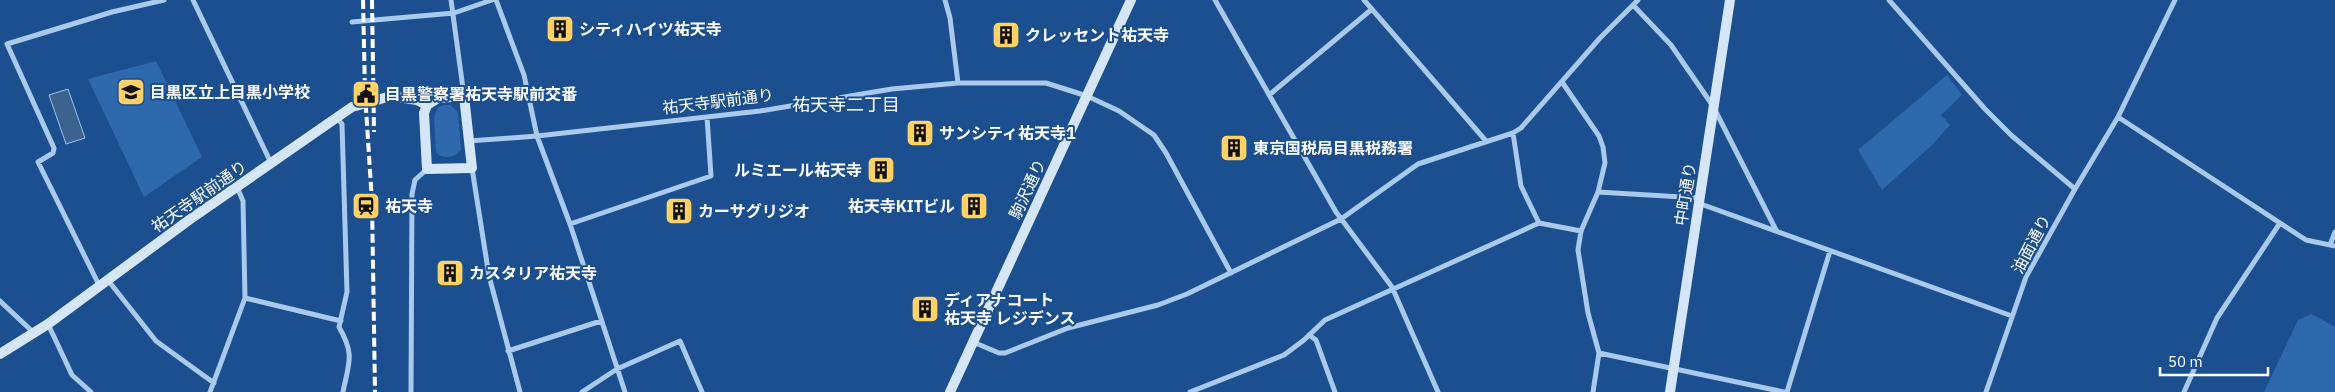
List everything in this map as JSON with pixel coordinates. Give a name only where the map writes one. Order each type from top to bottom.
[{"type":"street","points":[[164,0],[112,12],[6,44],[54,148],[53,154],[38,162],[103,282],[156,341],[214,383]]},
{"type":"street","points":[[193,0],[272,164]]},
{"type":"street","points":[[450,0],[454,13],[472,168],[489,276],[520,392]]},
{"type":"street","points":[[352,22],[454,13],[492,0]]},
{"type":"street","points":[[496,0],[524,75],[537,136],[570,224],[625,392]]},
{"type":"street","points":[[945,0],[950,18],[958,83]]},
{"type":"street","name":"駒沢通り","points":[[950,392],[1131,0]]},
{"type":"street","points":[[1216,0],[1268,95],[1340,219],[1394,290],[1438,392]]},
{"type":"street","points":[[1364,0],[1486,141]]},
{"type":"street","points":[[972,342],[999,354],[1005,353],[1068,328],[1158,305],[1231,274],[1340,219],[1418,164],[1521,128],[1638,0]]},
{"type":"street","name":"中町通り","points":[[1670,392],[1730,0]]},
{"type":"street","points":[[1889,0],[1985,109],[2075,189]]},
{"type":"street","name":"油面通り","points":[[1986,392],[2026,278],[2075,189],[2118,117],[2175,0]]},
{"type":"street","points":[[1633,5],[1671,45],[1713,106],[1776,230]]},
{"type":"street","points":[[1268,95],[1372,9]]},
{"type":"street","points":[[1562,82],[1598,136],[1603,147],[1605,163],[1598,192],[1581,231],[1578,250],[1580,271],[1599,353],[1593,392]]},
{"type":"street","name":"祐天寺駅前通り","points":[[469,141],[537,136],[791,107],[892,89],[958,83],[1046,83],[1087,96],[1119,110],[1154,135],[1166,153],[1231,274]]},
{"type":"street","name":"祐天寺駅前通り","points":[[0,354],[48,324],[103,282],[237,187],[358,105],[391,96],[417,100],[427,105]]},
{"type":"street","points":[[427,169],[424,112],[427,105],[438,98],[464,96]]},
{"type":"street","points":[[570,224],[711,176],[707,117]]},
{"type":"street","points":[[2118,117],[2306,240],[2332,245],[2335,232]]},
{"type":"street","points":[[338,118],[342,124],[347,292],[339,327],[350,346],[343,392]]},
{"type":"street","points":[[1512,132],[1521,186],[1539,223]]},
{"type":"street","points":[[410,392],[412,194],[415,180],[427,169],[472,168]]},
{"type":"street","points":[[210,392],[245,298],[243,201],[237,187]]},
{"type":"street","points":[[1598,192],[1699,200],[1830,251],[2012,316]]},
{"type":"street","points":[[1190,392],[1284,355],[1325,320],[1539,223],[1581,231]]},
{"type":"street","points":[[2184,392],[2218,318],[2280,223]]},
{"type":"street","points":[[1599,353],[1785,392],[1830,251]]},
{"type":"street","points":[[245,298],[341,321]]},
{"type":"street","points":[[0,302],[34,333]]},
{"type":"street","points":[[508,351],[601,321]]},
{"type":"street","points":[[48,324],[72,375],[91,392]]},
{"type":"street","points":[[1309,335],[1316,340],[1335,392]]},
{"type":"street","points":[[582,392],[617,369],[680,341],[702,392]]},
{"type":"shaded area","points":[[156,61],[202,157],[144,197],[88,79]]},
{"type":"shaded area","points":[[1947,75],[1962,95],[1941,115],[1950,125],[1933,144],[1882,190],[1858,150]]},
{"type":"shaded area","points":[[68,89],[85,138],[66,144],[49,95]]},
{"type":"shaded area","points":[[450,105],[458,112],[461,150],[451,157],[439,155],[436,152],[434,117],[438,107]]},
{"type":"shaded area","points":[[2312,314],[2335,327],[2335,392],[2264,392],[2298,320]]},
{"type":"railway","points":[[363,0],[365,93],[372,202],[375,392]]},
{"type":"railway","points":[[372,0],[374,132]]},
{"type":"place","name":"シティハイツ祐天寺","points":[[560,29]]},
{"type":"place","name":"クレッセント祐天寺","points":[[1006,35]]},
{"type":"place","name":"目黒区立上目黒小学校","points":[[131,92]]},
{"type":"place","name":"目黒警察署祐天寺駅前交番","points":[[366,94]]},
{"type":"place","name":"サンシティ祐天寺1","points":[[920,133]]},
{"type":"place","name":"東京国税局目黒税務署","points":[[1234,148]]},
{"type":"place","name":"ルミエール祐天寺","points":[[881,170]]},
{"type":"place","name":"祐天寺","points":[[366,206]]},
{"type":"place","name":"祐天寺KITビル","points":[[974,206]]},
{"type":"place","name":"カーサグリジオ","points":[[679,211]]},
{"type":"place","name":"カスタリア祐天寺","points":[[450,273]]},
{"type":"place","name":"ディアナコート 祐天寺 レジデンス","points":[[925,309]]},
{"type":"district","name":"祐天寺二丁目","points":[[846,104]]}]
